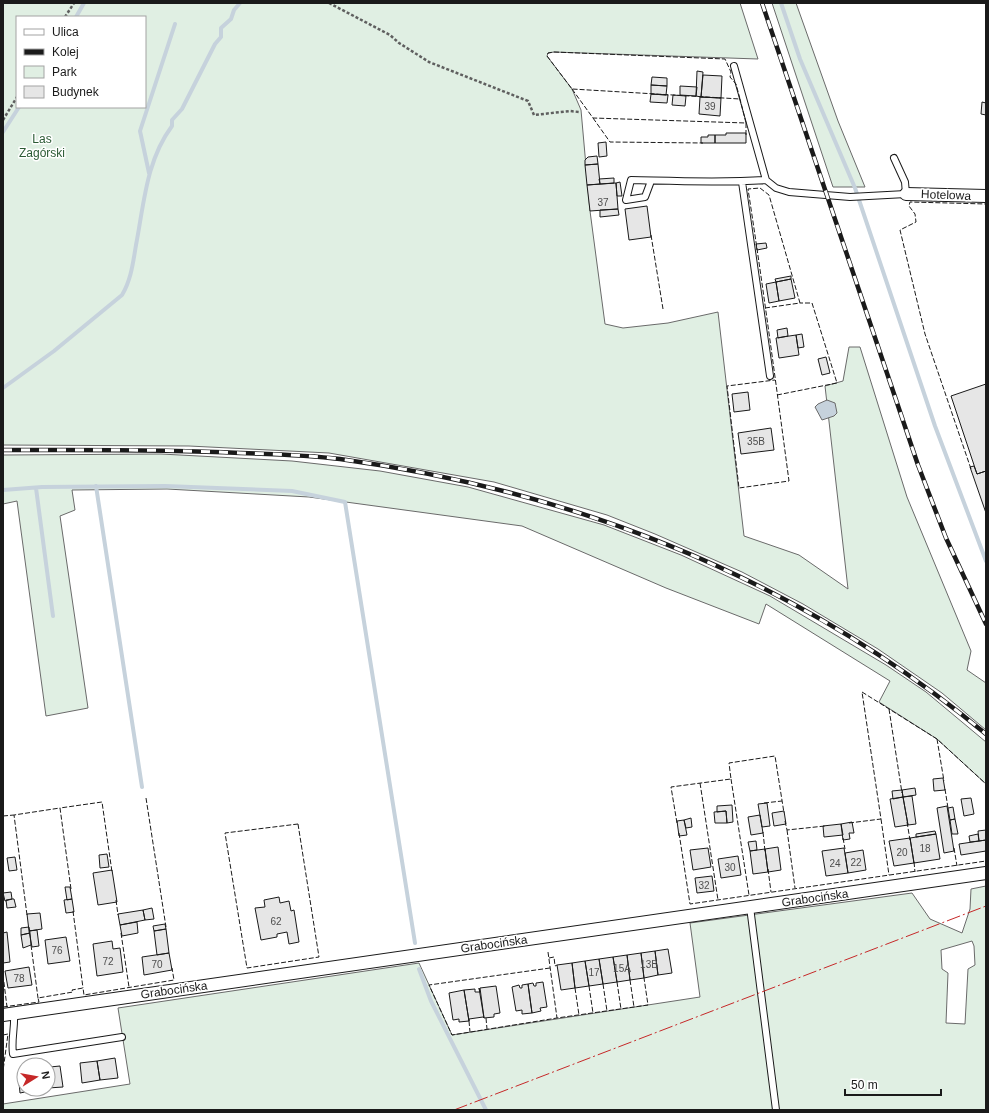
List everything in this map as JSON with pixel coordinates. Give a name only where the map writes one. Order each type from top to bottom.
[{"type":"street","name":"Hotelowa","points":[[906,194],[986,196]]},
{"type":"street","name":"Grabocińska","points":[[8,1015],[986,873]]},
{"type":"lane","points":[[734,66],[766,180],[776,188],[789,192],[850,197],[906,194],[905,182],[894,158]]},
{"type":"lane","points":[[651,181],[645,198],[626,200],[631,180],[742,182],[766,180]]},
{"type":"lane","points":[[742,182],[770,376]]},
{"type":"lane","points":[[750,907],[776,1110]]},
{"type":"lane","points":[[8,1015],[13,1054],[122,1037]]},
{"type":"path","points":[[66,16],[74,3]]},
{"type":"path","points":[[329,3],[390,35],[399,43],[429,62],[528,101],[534,115],[570,111],[579,112]]},
{"type":"path","points":[[3,120],[16,99]]},
{"type":"green space","name":"Las Zagórski","points":[[3,3],[740,3],[758,59],[548,53],[547,56],[572,89],[581,110],[590,211],[605,324],[623,328],[668,323],[718,312],[744,536],[799,555],[848,589],[825,386],[843,381],[849,347],[860,347],[907,497],[971,651],[967,670],[986,683],[986,730],[942,693],[878,649],[803,604],[742,572],[607,515],[494,482],[329,453],[189,446],[3,445]]},
{"type":"green space","points":[[772,3],[796,3],[838,121],[865,187],[833,187]]},
{"type":"green space","points":[[161,454],[292,461],[380,471],[468,487],[604,525],[681,555],[770,596],[886,665],[926,692],[986,742],[986,784],[937,739],[879,702],[890,681],[766,604],[759,624],[666,588],[522,526],[309,497],[167,489],[72,490],[75,510],[60,516],[88,708],[46,716],[17,501],[3,504],[3,455]]},
{"type":"green space","points":[[986,886],[986,1110],[3,1110],[3,1104],[56,1097],[56,1096],[130,1084],[118,1008],[419,963],[452,1035],[700,997],[690,923],[912,893],[930,919],[962,933],[970,909],[971,889]],"holes":[[[972,941],[974,946],[975,965],[968,969],[965,1024],[946,1023],[948,973],[942,969],[941,950]]]},
{"type":"shaded area","points":[[827,400],[835,403],[837,413],[834,416],[822,420],[815,407]]},
{"type":"building","points":[[697,71],[703,72],[701,97],[696,96]]},
{"type":"building","points":[[703,75],[722,76],[721,98],[701,97]]},
{"type":"building","points":[[652,77],[667,78],[667,86],[651,85]]},
{"type":"building","points":[[651,85],[667,86],[666,95],[651,94]]},
{"type":"building","points":[[680,86],[697,87],[696,96],[680,95]]},
{"type":"building","points":[[651,94],[668,95],[667,103],[650,102]]},
{"type":"building","points":[[673,95],[686,96],[685,106],[672,105]]},
{"type":"building","points":[[700,97],[721,98],[720,116],[699,114]]},
{"type":"building","points":[[982,102],[986,103],[986,115],[981,114]]},
{"type":"building","points":[[726,133],[746,133],[746,143],[715,143],[715,135],[726,135]]},
{"type":"building","points":[[708,135],[715,135],[715,143],[701,143],[701,137],[708,137]]},
{"type":"building","points":[[606,142],[607,156],[599,157],[598,143]]},
{"type":"building","points":[[597,156],[598,164],[585,165],[585,160],[588,157]]},
{"type":"building","points":[[598,164],[600,184],[587,185],[585,165]]},
{"type":"building","points":[[614,178],[614,183],[600,184],[599,179]]},
{"type":"building","points":[[620,182],[622,196],[617,196],[616,183]]},
{"type":"building","points":[[616,183],[618,209],[590,211],[587,185]]},
{"type":"building","points":[[647,206],[651,237],[629,240],[625,209]]},
{"type":"building","points":[[618,209],[619,215],[600,217],[600,210]]},
{"type":"building","points":[[766,243],[767,248],[757,250],[756,244]]},
{"type":"building","points":[[791,276],[791,279],[776,282],[775,279]]},
{"type":"building","points":[[791,279],[795,298],[779,301],[776,282]]},
{"type":"building","points":[[776,282],[779,301],[769,303],[766,284]]},
{"type":"building","points":[[787,328],[788,336],[778,338],[777,330]]},
{"type":"building","points":[[802,334],[804,347],[798,348],[796,335]]},
{"type":"building","points":[[796,335],[799,355],[779,358],[776,338]]},
{"type":"building","points":[[826,357],[830,373],[822,375],[818,359]]},
{"type":"building","points":[[986,384],[986,471],[977,474],[951,396]]},
{"type":"building","points":[[748,392],[750,410],[734,412],[732,394]]},
{"type":"building","points":[[771,428],[774,450],[741,454],[738,433]]},
{"type":"building","points":[[974,466],[977,474],[986,471],[986,513],[970,467]]},
{"type":"building","points":[[943,778],[945,790],[934,791],[933,779]]},
{"type":"building","points":[[915,788],[916,795],[903,797],[902,790]]},
{"type":"building","points":[[902,790],[903,797],[893,799],[892,791]]},
{"type":"building","points":[[912,796],[916,824],[908,825],[903,797]]},
{"type":"building","points":[[903,797],[908,825],[895,827],[890,799]]},
{"type":"building","points":[[971,798],[974,814],[964,816],[961,799]]},
{"type":"building","points":[[767,803],[770,826],[762,827],[758,804]]},
{"type":"building","points":[[732,805],[733,822],[727,823],[726,811],[717,812],[717,806]]},
{"type":"building","points":[[947,806],[954,851],[944,853],[937,808]]},
{"type":"building","points":[[953,807],[955,819],[950,820],[948,808]]},
{"type":"building","points":[[726,811],[727,823],[715,823],[714,812]]},
{"type":"building","points":[[784,811],[786,824],[774,826],[772,813]]},
{"type":"building","points":[[760,815],[763,833],[751,835],[748,817]]},
{"type":"building","points":[[691,818],[692,827],[686,828],[684,820]]},
{"type":"building","points":[[955,819],[958,834],[952,834],[950,820]]},
{"type":"building","points":[[684,820],[687,835],[679,836],[677,821]]},
{"type":"building","points":[[852,822],[854,833],[849,833],[850,839],[843,840],[841,824]]},
{"type":"building","points":[[841,824],[843,835],[824,837],[823,826]]},
{"type":"building","points":[[986,830],[986,840],[979,841],[978,831]]},
{"type":"building","points":[[935,831],[936,834],[916,837],[916,834]]},
{"type":"building","points":[[936,834],[940,859],[914,863],[910,838]]},
{"type":"building","points":[[978,834],[979,841],[970,842],[969,836]]},
{"type":"building","points":[[910,838],[914,863],[894,866],[889,841]]},
{"type":"building","points":[[986,840],[986,851],[961,855],[959,844]]},
{"type":"building","points":[[756,841],[757,850],[750,851],[748,842]]},
{"type":"building","points":[[778,847],[781,870],[768,872],[765,849]]},
{"type":"building","points":[[708,848],[711,867],[693,870],[690,850]]},
{"type":"building","points":[[844,848],[848,873],[826,876],[822,851]]},
{"type":"building","points":[[765,849],[768,872],[753,874],[750,851]]},
{"type":"building","points":[[863,850],[866,870],[848,873],[845,853]]},
{"type":"building","points":[[107,854],[109,867],[100,868],[99,855]]},
{"type":"building","points":[[738,856],[741,875],[721,878],[718,859]]},
{"type":"building","points":[[15,857],[17,870],[9,871],[7,858]]},
{"type":"building","points":[[112,870],[117,902],[98,905],[93,873]]},
{"type":"building","points":[[712,876],[714,891],[697,893],[695,878]]},
{"type":"building","points":[[65,887],[70,887],[72,899],[67,900]]},
{"type":"building","points":[[11,892],[12,899],[5,901],[3,893]]},
{"type":"building","points":[[279,897],[280,903],[289,901],[291,911],[294,910],[299,942],[289,944],[287,932],[277,934],[277,937],[261,940],[255,908],[265,907],[264,900]]},
{"type":"building","points":[[14,899],[16,907],[7,908],[6,900]]},
{"type":"building","points":[[72,899],[74,912],[66,913],[64,900]]},
{"type":"building","points":[[152,908],[154,919],[145,920],[143,910]]},
{"type":"building","points":[[143,910],[145,920],[120,925],[118,914]]},
{"type":"building","points":[[40,913],[42,929],[29,931],[27,914]]},
{"type":"building","points":[[137,922],[138,933],[122,936],[120,925]]},
{"type":"building","points":[[165,924],[166,929],[154,931],[153,926]]},
{"type":"building","points":[[29,927],[30,933],[21,935],[21,928]]},
{"type":"building","points":[[166,929],[169,953],[157,955],[154,931]]},
{"type":"building","points":[[37,930],[39,946],[32,947],[29,931]]},
{"type":"building","points":[[7,932],[10,962],[3,963],[3,933]]},
{"type":"building","points":[[30,933],[31,945],[23,948],[21,935]]},
{"type":"building","points":[[66,937],[70,961],[48,964],[45,940]]},
{"type":"building","points":[[112,941],[113,949],[120,948],[123,972],[97,976],[93,944]]},
{"type":"building","points":[[668,949],[672,973],[658,975],[655,951]]},
{"type":"building","points":[[655,951],[658,975],[644,978],[641,953]]},
{"type":"building","points":[[169,953],[172,970],[144,975],[142,957]]},
{"type":"building","points":[[641,953],[644,978],[630,980],[627,955]]},
{"type":"building","points":[[627,955],[630,980],[617,982],[613,957]]},
{"type":"building","points":[[613,957],[617,982],[603,984],[599,959]]},
{"type":"building","points":[[599,959],[603,984],[589,986],[585,961]]},
{"type":"building","points":[[585,961],[589,986],[575,988],[572,963]]},
{"type":"building","points":[[572,963],[575,988],[561,990],[557,965]]},
{"type":"building","points":[[29,967],[32,985],[8,988],[5,971]]},
{"type":"building","points":[[543,982],[547,1007],[540,1008],[541,1011],[532,1013],[528,984],[533,983],[534,986],[536,986],[536,983]]},
{"type":"building","points":[[528,984],[532,1013],[522,1014],[522,1010],[516,1011],[512,987],[519,985],[520,988],[522,988],[522,985]]},
{"type":"building","points":[[496,986],[500,1013],[494,1014],[494,1017],[484,1018],[480,988]]},
{"type":"building","points":[[475,989],[475,992],[480,992],[484,1018],[469,1019],[469,1021],[464,990]]},
{"type":"building","points":[[464,990],[469,1021],[459,1022],[459,1019],[453,1020],[449,993]]},
{"type":"building","points":[[115,1058],[118,1078],[100,1080],[97,1061]]},
{"type":"building","points":[[97,1061],[100,1080],[82,1083],[80,1063]]},
{"type":"building","points":[[56,1066],[60,1066],[63,1087],[56,1087]]},
{"type":"waterway","points":[[77,16],[84,3]]},
{"type":"waterway","points":[[3,388],[54,351],[122,295],[128,283],[131,271],[151,168],[163,139],[172,126],[172,120],[182,109],[215,44],[221,37],[221,28],[231,19],[234,10],[240,3]]},
{"type":"waterway","points":[[781,3],[800,59],[855,188],[935,426],[986,561]]},
{"type":"waterway","points":[[149,173],[140,131],[175,24]]},
{"type":"waterway","points":[[3,132],[18,108]]},
{"type":"waterway","points":[[96,486],[142,787]]},
{"type":"waterway","points":[[3,490],[42,487],[165,486],[292,491],[345,502],[415,943]]},
{"type":"waterway","points":[[36,488],[53,616]]},
{"type":"waterway","points":[[419,969],[431,1001],[486,1110]]},
{"type":"railway","points":[[762,3],[918,465],[946,538],[986,624]]},
{"type":"railway","points":[[3,450],[181,451],[277,454],[340,459],[429,474],[515,494],[600,520],[682,551],[762,588],[840,631],[914,679],[986,734]]},
{"type":"fence","points":[[554,52],[725,59],[731,72],[730,77],[736,84],[740,99],[572,89],[547,56],[548,53],[554,52]]},
{"type":"fence","points":[[572,89],[593,118],[746,123],[740,99]]},
{"type":"fence","points":[[593,118],[610,142],[703,143]]},
{"type":"fence","points":[[746,123],[746,135]]},
{"type":"fence","points":[[765,308],[800,303],[769,195],[760,188],[748,189],[764,298],[769,335],[774,372],[789,481],[739,488],[727,386],[775,380]]},
{"type":"fence","points":[[971,469],[925,334],[900,230],[916,222],[915,214],[909,206],[910,202],[986,204]]},
{"type":"fence","points":[[651,235],[663,309]]},
{"type":"fence","points":[[777,395],[837,383],[812,303],[800,303]]},
{"type":"fence","points":[[862,692],[937,739],[986,784]]},
{"type":"fence","points":[[849,823],[881,819],[862,692]]},
{"type":"fence","points":[[889,709],[902,793]]},
{"type":"fence","points":[[937,739],[944,781]]},
{"type":"fence","points":[[677,823],[671,787],[731,779],[729,763],[775,756],[784,813]]},
{"type":"fence","points":[[731,779],[749,895]]},
{"type":"fence","points":[[700,783],[718,900]]},
{"type":"fence","points":[[945,789],[948,808]]},
{"type":"fence","points":[[146,798],[166,927]]},
{"type":"fence","points":[[764,803],[782,801]]},
{"type":"fence","points":[[71,889],[60,808],[102,802],[112,872]]},
{"type":"fence","points":[[27,915],[14,815],[60,808]]},
{"type":"fence","points":[[3,816],[14,815]]},
{"type":"fence","points":[[881,819],[889,875]]},
{"type":"fence","points":[[785,821],[787,830],[825,826]]},
{"type":"fence","points":[[907,822],[910,840]]},
{"type":"fence","points":[[298,824],[319,957],[247,968],[225,833],[298,824]]},
{"type":"fence","points":[[787,830],[795,888]]},
{"type":"fence","points":[[763,832],[765,851]]},
{"type":"fence","points":[[679,833],[690,904],[986,861]]},
{"type":"fence","points":[[843,838],[845,849]]},
{"type":"fence","points":[[954,848],[957,866]]},
{"type":"fence","points":[[914,862],[915,872]]},
{"type":"fence","points":[[768,869],[771,892]]},
{"type":"fence","points":[[116,900],[118,915]]},
{"type":"fence","points":[[73,911],[83,988]]},
{"type":"fence","points":[[121,933],[129,987]]},
{"type":"fence","points":[[31,945],[38,998]]},
{"type":"fence","points":[[548,952],[557,1018],[648,1005],[644,978]]},
{"type":"fence","points":[[549,958],[554,957],[555,966],[557,965]]},
{"type":"fence","points":[[3,1007],[39,1002],[38,998],[73,992],[72,990],[83,988],[84,995],[174,980],[172,968]]},
{"type":"fence","points":[[550,968],[429,985],[452,1035],[557,1018]]},
{"type":"fence","points":[[3,975],[7,1007]]},
{"type":"fence","points":[[630,980],[634,1007]]},
{"type":"fence","points":[[617,982],[621,1009]]},
{"type":"fence","points":[[603,984],[607,1011]]},
{"type":"fence","points":[[589,986],[593,1013]]},
{"type":"fence","points":[[575,988],[579,1015]]},
{"type":"fence","points":[[486,1018],[487,1029]]},
{"type":"fence","points":[[469,1021],[470,1032]]},
{"type":"fence","points":[[3,1035],[8,1034],[3,1071]]},
{"type":"power","points":[[454,1110],[986,906]]}]
